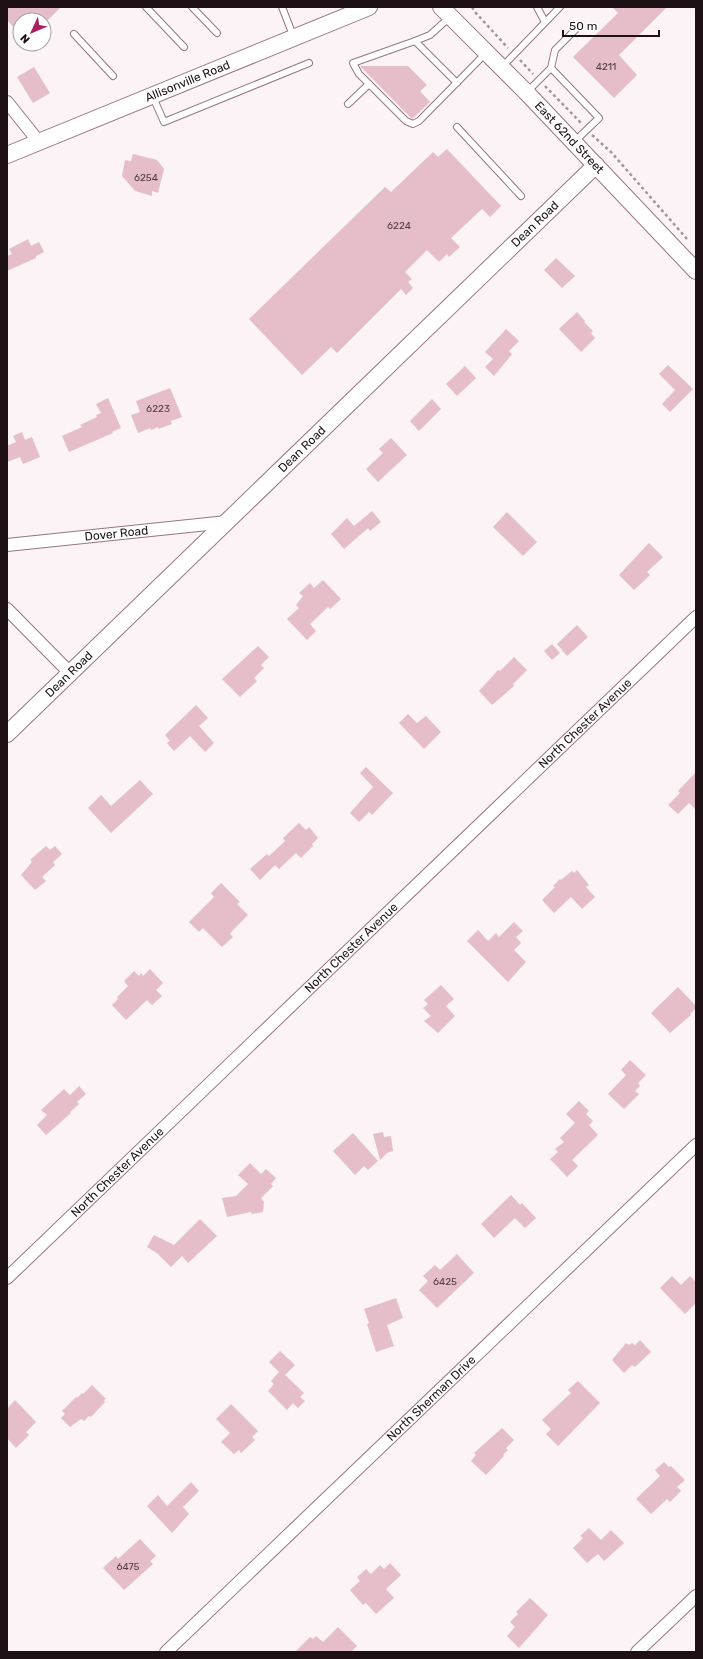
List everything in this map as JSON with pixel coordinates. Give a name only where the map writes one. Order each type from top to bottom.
[{"type":"street","name":"Allisonville Road","points":[[7,156],[369,7]]},
{"type":"street","name":"East 62nd Street","points":[[445,12],[526,92],[696,271]]},
{"type":"street","points":[[7,102],[39,142]]},
{"type":"street","name":"Dean Road","points":[[7,734],[596,165]]},
{"type":"street","name":"Dover Road","points":[[7,545],[227,522]]},
{"type":"street","points":[[7,609],[70,673]]},
{"type":"street","name":"North Chester Avenue","points":[[7,1278],[696,617]]},
{"type":"street","name":"North Sherman Drive","points":[[166,1652],[696,1145]]},
{"type":"street","points":[[637,1652],[696,1596]]},
{"type":"lane","points":[[146,7],[184,47]]},
{"type":"lane","points":[[192,7],[217,33]]},
{"type":"lane","points":[[282,7],[294,38]]},
{"type":"lane","points":[[537,7],[545,22]]},
{"type":"lane","points":[[500,68],[560,7]]},
{"type":"lane","points":[[445,12],[430,35],[353,63],[359,74],[406,121],[413,124],[486,53]]},
{"type":"lane","points":[[526,92],[551,68],[556,50],[578,27]]},
{"type":"lane","points":[[74,34],[113,76]]},
{"type":"lane","points":[[415,41],[457,82]]},
{"type":"lane","points":[[152,96],[164,122],[309,62]]},
{"type":"lane","points":[[551,68],[599,118],[574,142]]},
{"type":"lane","points":[[348,104],[369,84]]},
{"type":"lane","points":[[457,127],[521,196]]},
{"type":"path","points":[[606,147],[677,226],[690,243]]},
{"type":"building","points":[[7,7],[61,7],[52,16],[52,12],[12,12],[12,25],[7,20]]},
{"type":"building","points":[[612,7],[667,7],[619,55],[637,75],[614,98],[573,57],[618,13]]},
{"type":"building","points":[[360,66],[408,66],[427,85],[420,91],[430,102],[412,119]]},
{"type":"building","points":[[34,67],[50,93],[33,103],[17,77]]},
{"type":"building","points":[[447,149],[501,206],[490,217],[482,209],[451,238],[460,247],[449,257],[447,254],[439,262],[427,250],[405,272],[412,279],[408,282],[413,288],[406,295],[401,289],[337,353],[331,347],[302,375],[249,319],[385,187],[391,192],[433,152],[438,157]]},
{"type":"building","points":[[133,154],[157,160],[164,169],[158,193],[152,191],[152,196],[135,191],[122,176],[125,160],[131,161]]},
{"type":"building","points":[[28,239],[31,246],[39,242],[44,252],[36,256],[36,258],[7,271],[7,256],[12,254],[9,249]]},
{"type":"building","points":[[556,258],[575,276],[562,288],[544,270]]},
{"type":"building","points":[[577,312],[593,331],[591,333],[595,338],[581,352],[559,329]]},
{"type":"building","points":[[506,329],[519,341],[509,351],[512,354],[494,376],[485,367],[493,359],[485,352]]},
{"type":"building","points":[[668,365],[693,389],[670,412],[662,404],[675,390],[659,374]]},
{"type":"building","points":[[465,366],[476,378],[457,396],[446,384]]},
{"type":"building","points":[[170,388],[182,417],[171,421],[172,424],[158,429],[158,427],[151,430],[150,428],[138,433],[131,415],[140,412],[136,401]]},
{"type":"building","points":[[108,398],[121,428],[69,452],[62,436],[82,427],[80,425],[97,417],[96,415],[101,413],[96,404]]},
{"type":"building","points":[[432,399],[441,409],[419,431],[410,421]]},
{"type":"building","points":[[22,432],[25,440],[32,437],[40,457],[23,464],[20,457],[7,462],[7,446],[16,442],[13,436]]},
{"type":"building","points":[[391,438],[407,455],[378,482],[366,469],[383,453],[379,449]]},
{"type":"building","points":[[372,511],[381,522],[370,531],[368,528],[344,549],[331,534],[347,518],[354,526]]},
{"type":"building","points":[[507,512],[537,542],[523,556],[493,527]]},
{"type":"building","points":[[649,543],[663,557],[647,572],[650,575],[634,590],[619,575]]},
{"type":"building","points":[[323,580],[341,599],[330,609],[328,607],[310,624],[316,631],[307,640],[287,619],[299,608],[296,605],[303,596],[299,593],[310,583],[314,588]]},
{"type":"building","points":[[577,625],[588,637],[567,656],[557,644]]},
{"type":"building","points":[[552,644],[560,653],[552,660],[544,651]]},
{"type":"building","points":[[258,646],[269,657],[261,665],[264,668],[254,678],[257,681],[240,697],[222,679]]},
{"type":"building","points":[[514,657],[527,670],[513,684],[514,686],[492,705],[479,691],[498,670],[500,671]]},
{"type":"building","points":[[196,705],[208,718],[199,726],[214,743],[205,752],[190,736],[174,751],[167,743],[170,741],[165,735]]},
{"type":"building","points":[[408,714],[417,723],[426,716],[441,732],[424,749],[399,723]]},
{"type":"building","points":[[366,767],[393,793],[372,815],[369,812],[359,822],[350,813],[373,787],[360,773]]},
{"type":"building","points":[[696,772],[696,810],[689,803],[678,814],[668,805],[680,793],[678,791]]},
{"type":"building","points":[[140,780],[153,794],[111,833],[88,808],[101,795],[111,806]]},
{"type":"building","points":[[299,823],[306,830],[309,827],[318,838],[312,844],[313,846],[301,858],[296,853],[279,869],[275,865],[260,880],[250,869],[267,854],[269,856],[283,843],[285,841],[283,838]]},
{"type":"building","points":[[46,846],[50,850],[55,846],[62,854],[53,862],[55,865],[42,877],[46,881],[35,890],[21,875],[32,862],[30,860]]},
{"type":"building","points":[[577,870],[589,885],[586,887],[595,897],[582,909],[571,897],[554,913],[542,900],[555,887],[553,886],[560,879],[561,880],[572,871],[574,873]]},
{"type":"building","points":[[221,883],[240,902],[237,904],[248,915],[230,934],[233,937],[222,947],[203,928],[199,932],[189,922],[214,897],[211,893]]},
{"type":"building","points":[[514,922],[523,931],[516,937],[521,943],[514,950],[526,962],[508,982],[467,941],[478,930],[488,941],[496,933],[499,937]]},
{"type":"building","points":[[150,969],[163,983],[156,990],[162,996],[152,1005],[147,1000],[126,1020],[112,1005],[118,999],[117,997],[128,986],[124,981],[134,971],[139,976],[141,973],[143,976]]},
{"type":"building","points":[[441,985],[454,999],[446,1006],[455,1016],[438,1033],[424,1021],[431,1016],[423,1008],[428,1004],[424,1000]]},
{"type":"building","points":[[678,987],[696,1006],[696,1008],[690,1014],[691,1015],[670,1033],[651,1013]]},
{"type":"building","points":[[630,1060],[646,1075],[638,1083],[640,1086],[635,1091],[639,1094],[624,1109],[608,1094],[626,1075],[621,1070]]},
{"type":"building","points":[[79,1086],[86,1094],[77,1102],[79,1104],[70,1112],[71,1113],[46,1135],[37,1125],[47,1115],[41,1110],[64,1089],[70,1095]]},
{"type":"building","points":[[579,1101],[589,1111],[586,1114],[593,1121],[589,1125],[598,1135],[572,1160],[578,1166],[567,1177],[550,1159],[558,1152],[555,1149],[564,1142],[560,1138],[575,1123],[566,1114]]},
{"type":"building","points":[[383,1132],[384,1137],[391,1136],[393,1151],[387,1153],[380,1160],[373,1134]]},
{"type":"building","points":[[353,1133],[378,1161],[368,1170],[364,1166],[355,1175],[333,1151]]},
{"type":"building","points":[[250,1163],[261,1174],[266,1169],[276,1178],[271,1184],[273,1186],[261,1198],[264,1202],[263,1212],[252,1214],[251,1212],[227,1217],[222,1198],[236,1196],[248,1184],[238,1175]]},
{"type":"building","points":[[511,1195],[520,1205],[522,1203],[536,1218],[525,1228],[515,1218],[494,1238],[481,1224]]},
{"type":"building","points":[[200,1219],[217,1236],[188,1263],[182,1256],[171,1267],[157,1253],[147,1247],[154,1235],[174,1245]]},
{"type":"building","points":[[457,1254],[474,1273],[437,1308],[419,1290],[428,1281],[423,1276],[435,1265],[440,1270]]},
{"type":"building","points":[[672,1276],[681,1285],[690,1276],[696,1282],[696,1303],[685,1314],[660,1288]]},
{"type":"building","points":[[396,1298],[403,1318],[387,1325],[394,1346],[376,1352],[364,1309]]},
{"type":"building","points":[[640,1340],[651,1352],[635,1367],[632,1365],[624,1373],[612,1360],[626,1343],[629,1345],[632,1343],[635,1345]]},
{"type":"building","points":[[280,1351],[295,1365],[285,1375],[304,1393],[300,1397],[305,1401],[298,1408],[293,1403],[287,1410],[268,1391],[274,1384],[271,1381],[279,1372],[269,1362]]},
{"type":"building","points":[[578,1381],[600,1403],[558,1446],[546,1434],[551,1429],[542,1420],[571,1393],[568,1390]]},
{"type":"building","points":[[92,1385],[106,1399],[104,1400],[105,1402],[91,1417],[89,1416],[84,1421],[81,1419],[70,1427],[61,1418],[65,1414],[62,1411],[76,1397],[77,1398],[82,1393],[83,1394]]},
{"type":"building","points":[[15,1400],[36,1422],[26,1432],[29,1435],[16,1448],[7,1438],[7,1409]]},
{"type":"building","points":[[231,1404],[258,1431],[252,1437],[255,1440],[241,1453],[239,1450],[234,1454],[221,1442],[230,1433],[216,1419]]},
{"type":"building","points":[[502,1428],[514,1440],[506,1448],[508,1450],[503,1455],[504,1456],[486,1475],[471,1461],[476,1455],[474,1453]]},
{"type":"building","points":[[664,1462],[669,1467],[671,1466],[685,1480],[677,1487],[681,1491],[670,1502],[667,1499],[651,1514],[636,1499],[660,1476],[655,1470]]},
{"type":"building","points":[[191,1482],[199,1491],[183,1507],[189,1514],[172,1533],[147,1506],[158,1495],[167,1506]]},
{"type":"building","points":[[589,1528],[601,1540],[611,1530],[624,1543],[604,1561],[598,1554],[587,1563],[573,1548],[583,1538],[580,1536]]},
{"type":"building","points":[[140,1539],[156,1556],[150,1561],[153,1564],[124,1590],[103,1568],[116,1556],[118,1559]]},
{"type":"building","points":[[390,1563],[401,1575],[386,1589],[394,1598],[376,1614],[366,1603],[363,1605],[350,1590],[360,1581],[357,1577],[366,1569],[371,1574],[380,1565],[384,1569]]},
{"type":"building","points":[[530,1598],[548,1615],[519,1648],[507,1636],[515,1627],[510,1622],[518,1614],[516,1612]]},
{"type":"building","points":[[338,1627],[357,1646],[351,1652],[295,1652],[310,1637],[313,1639],[316,1636],[323,1642]]}]
